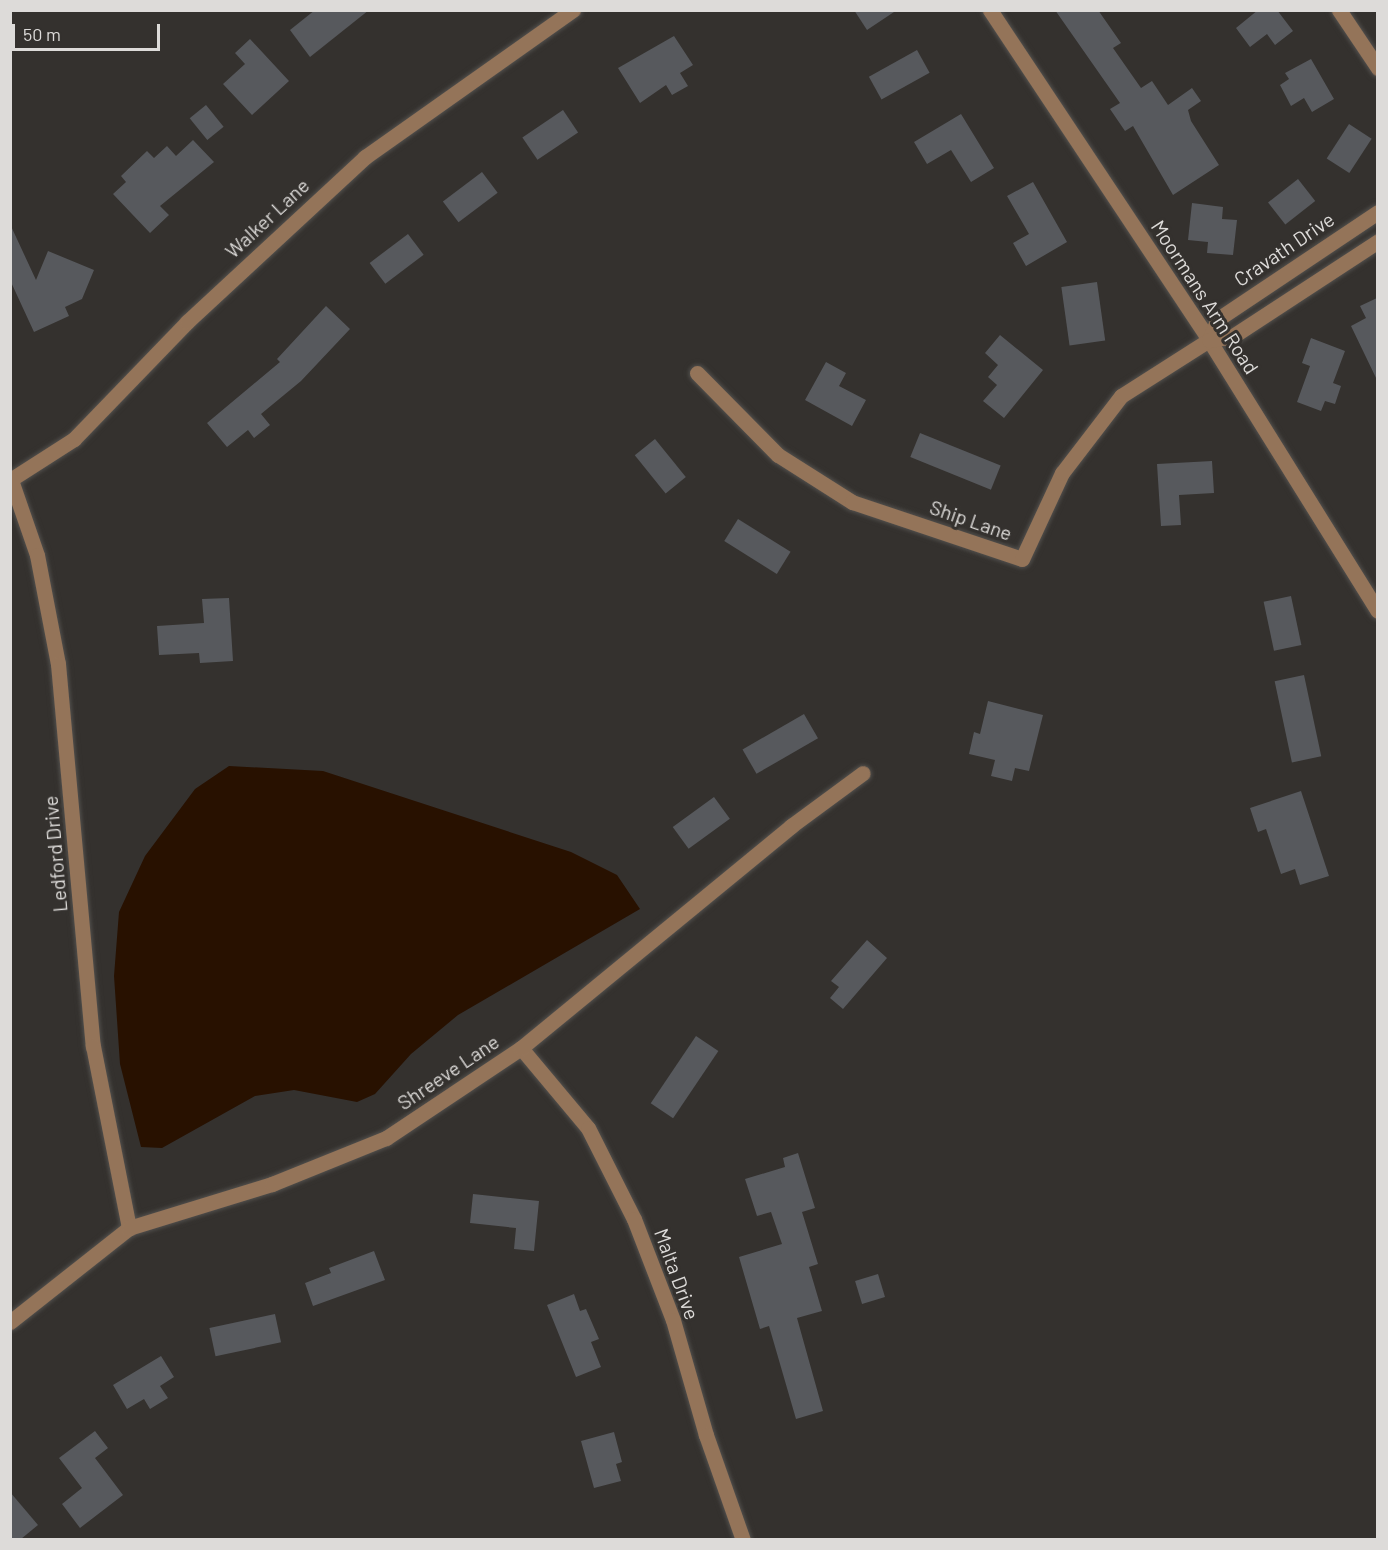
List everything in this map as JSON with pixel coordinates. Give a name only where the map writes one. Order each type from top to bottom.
[{"type":"street","name":"Walker Lane","points":[[11,480],[74,439],[187,322],[364,157],[573,10]]},
{"type":"street","name":"Moormans Arm Road","points":[[990,10],[1209,340],[1377,611]]},
{"type":"street","points":[[1339,10],[1377,68]]},
{"type":"street","name":"Cravath Drive","points":[[1209,340],[1218,319],[1377,212]]},
{"type":"street","points":[[1209,340],[1233,336],[1377,241]]},
{"type":"street","name":"Ship Lane","points":[[697,373],[778,455],[852,501],[1022,559],[1062,473],[1121,396],[1209,340]]},
{"type":"street","name":"Ledford Drive","points":[[11,480],[37,555],[58,664],[93,1046],[129,1228]]},
{"type":"street","name":"Shreeve Lane","points":[[10,1322],[129,1228],[272,1184],[369,1146],[521,1048],[791,826],[863,773]]},
{"type":"street","name":"Malta Drive","points":[[521,1048],[588,1128],[634,1219],[673,1320],[743,1539]]},
{"type":"shaded area","points":[[229,766],[323,771],[571,852],[617,875],[640,909],[458,1015],[411,1054],[375,1094],[357,1102],[294,1090],[255,1096],[162,1148],[141,1147],[120,1064],[114,976],[119,912],[145,856],[195,789]]},
{"type":"building","points":[[315,10],[369,10],[310,57],[290,30]]},
{"type":"building","points":[[854,10],[897,10],[867,30]]},
{"type":"building","points":[[1055,10],[1098,10],[1121,43],[1113,48],[1141,88],[1152,81],[1168,105],[1192,88],[1201,101],[1188,110],[1191,121],[1219,165],[1173,195],[1133,126],[1125,131],[1110,109],[1120,103]]},
{"type":"building","points":[[1258,10],[1277,10],[1293,31],[1275,45],[1267,34],[1250,47],[1236,28]]},
{"type":"building","points":[[674,36],[693,65],[680,73],[688,86],[672,95],[666,85],[640,103],[618,68]]},
{"type":"building","points":[[250,39],[289,81],[252,115],[223,84],[245,64],[235,53]]},
{"type":"building","points":[[917,50],[930,73],[882,99],[869,77]]},
{"type":"building","points":[[1311,59],[1334,99],[1312,112],[1304,98],[1291,106],[1280,85],[1289,79],[1285,73]]},
{"type":"building","points":[[206,105],[224,127],[207,140],[190,118]]},
{"type":"building","points":[[563,110],[578,132],[537,160],[522,137]]},
{"type":"building","points":[[961,114],[994,168],[971,182],[951,150],[927,164],[914,142]]},
{"type":"building","points":[[1349,124],[1372,139],[1349,173],[1327,158]]},
{"type":"building","points":[[193,140],[214,162],[160,206],[169,215],[150,233],[113,194],[126,182],[121,176],[147,151],[154,158],[167,146],[176,156]]},
{"type":"building","points":[[482,172],[498,193],[459,222],[443,201]]},
{"type":"building","points":[[1298,179],[1315,201],[1285,224],[1268,202]]},
{"type":"building","points":[[1033,182],[1067,242],[1026,266],[1013,243],[1029,234],[1007,196]]},
{"type":"building","points":[[1192,203],[1223,207],[1222,219],[1237,220],[1233,255],[1207,253],[1208,242],[1188,240]]},
{"type":"building","points":[[10,224],[36,280],[48,251],[94,270],[82,299],[65,307],[69,316],[34,332],[10,280]]},
{"type":"building","points":[[408,234],[424,255],[385,284],[370,263]]},
{"type":"building","points":[[1097,282],[1105,340],[1070,345],[1061,287]]},
{"type":"building","points":[[1377,298],[1377,380],[1351,326],[1366,318],[1360,306]]},
{"type":"building","points":[[326,306],[350,329],[301,381],[261,414],[270,425],[254,438],[248,430],[227,447],[207,423],[280,362],[277,359]]},
{"type":"building","points":[[1000,335],[1043,370],[1004,418],[983,401],[997,385],[988,377],[998,365],[985,353]]},
{"type":"building","points":[[1311,338],[1345,351],[1333,383],[1341,386],[1335,404],[1325,401],[1321,411],[1297,402],[1310,366],[1302,363]]},
{"type":"building","points":[[826,362],[846,373],[839,386],[866,400],[852,426],[805,400]]},
{"type":"building","points":[[920,433],[1001,466],[991,490],[910,457]]},
{"type":"building","points":[[655,439],[686,477],[666,493],[635,455]]},
{"type":"building","points":[[1212,461],[1214,493],[1179,495],[1181,525],[1161,526],[1157,464]]},
{"type":"building","points":[[738,519],[791,552],[777,574],[724,541]]},
{"type":"building","points":[[1291,596],[1301,645],[1274,651],[1264,602]]},
{"type":"building","points":[[229,598],[233,661],[200,663],[199,653],[159,655],[157,626],[204,623],[202,599]]},
{"type":"building","points":[[1304,675],[1321,756],[1292,762],[1275,681]]},
{"type":"building","points":[[988,701],[1043,715],[1029,771],[1015,768],[1012,781],[991,776],[995,760],[969,754],[974,732],[980,734]]},
{"type":"building","points":[[804,714],[818,738],[757,774],[743,750]]},
{"type":"building","points":[[1301,791],[1329,876],[1300,885],[1295,869],[1281,874],[1266,829],[1258,832],[1250,808]]},
{"type":"building","points":[[714,797],[730,819],[689,849],[673,827]]},
{"type":"building","points":[[867,940],[887,958],[843,1009],[830,998],[839,987],[831,981]]},
{"type":"building","points":[[696,1036],[718,1051],[673,1118],[651,1103]]},
{"type":"building","points":[[798,1153],[815,1208],[802,1212],[818,1264],[809,1267],[822,1311],[797,1318],[823,1411],[796,1419],[769,1326],[760,1329],[739,1257],[782,1244],[771,1212],[757,1216],[745,1179],[785,1167],[783,1158]]},
{"type":"building","points":[[473,1194],[539,1201],[534,1251],[514,1249],[516,1228],[470,1223]]},
{"type":"building","points":[[374,1251],[385,1280],[313,1306],[305,1283],[331,1273],[329,1268]]},
{"type":"building","points":[[878,1274],[885,1297],[862,1304],[855,1281]]},
{"type":"building","points":[[574,1294],[580,1311],[586,1309],[599,1339],[591,1342],[601,1367],[576,1377],[547,1305]]},
{"type":"building","points":[[275,1314],[281,1342],[215,1356],[209,1328]]},
{"type":"building","points":[[161,1356],[174,1377],[160,1386],[168,1398],[150,1409],[144,1399],[127,1409],[113,1385]]},
{"type":"building","points":[[95,1431],[108,1448],[95,1458],[123,1495],[80,1528],[62,1504],[82,1488],[59,1458]]},
{"type":"building","points":[[614,1432],[622,1462],[616,1464],[621,1481],[594,1488],[581,1441]]},
{"type":"building","points":[[10,1492],[38,1525],[21,1539],[10,1539]]}]
